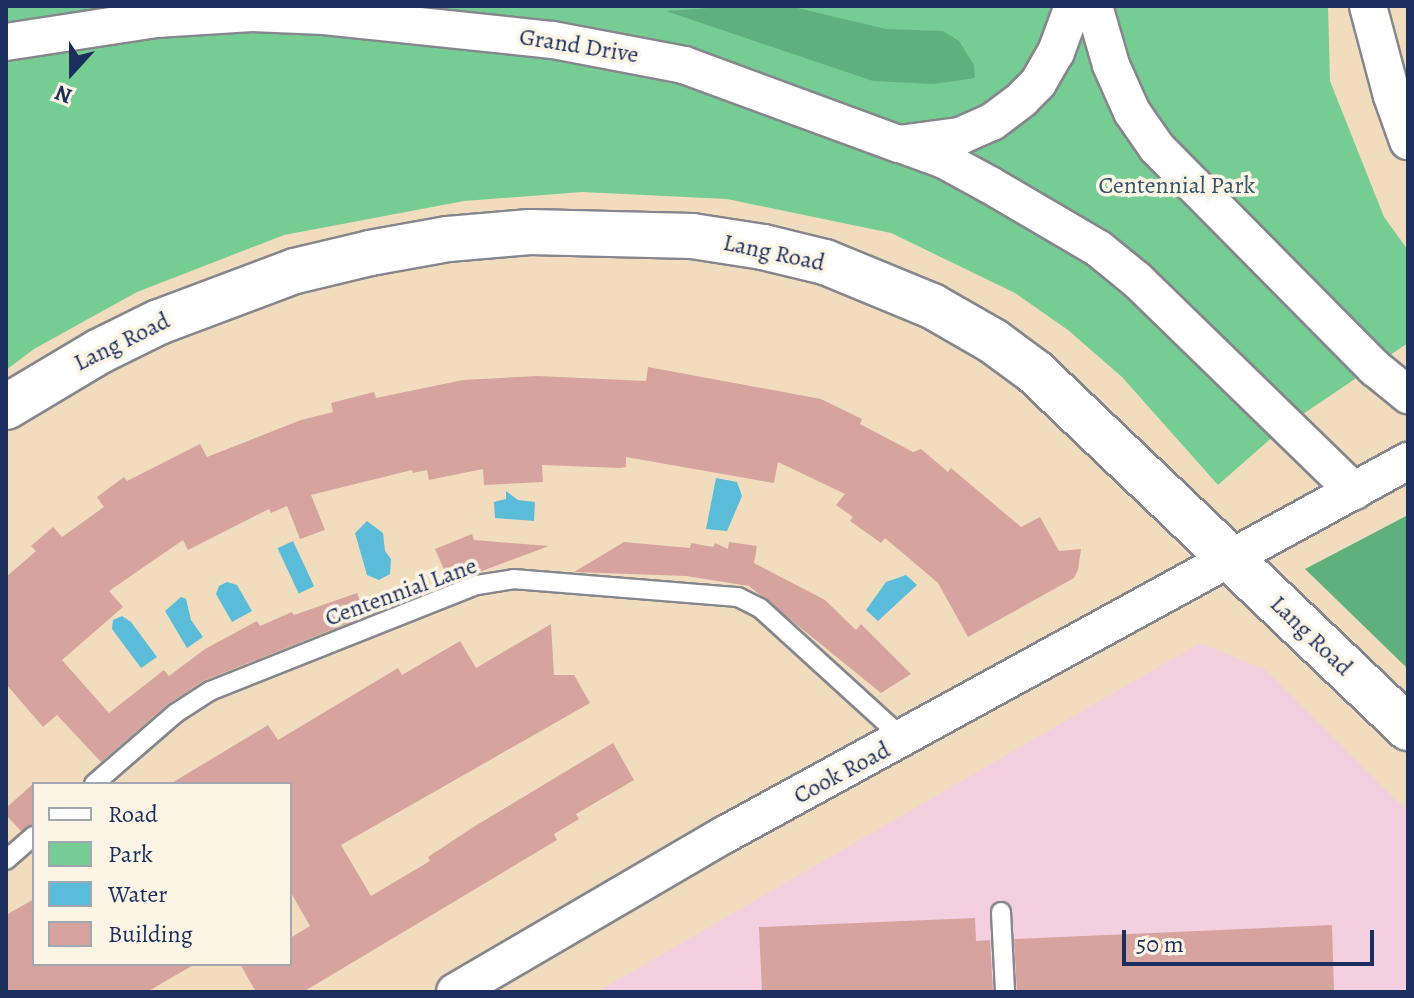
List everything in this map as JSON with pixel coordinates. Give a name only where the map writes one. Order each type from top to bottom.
[{"type":"street","name":"Grand Drive","points":[[6,42],[156,19],[252,13],[324,16],[540,38],[684,65],[899,144],[960,136],[992,122],[1022,99],[1038,83],[1056,52],[1073,6]]},
{"type":"street","points":[[1094,6],[1111,65],[1132,112],[1157,148],[1375,368],[1408,395]]},
{"type":"street","points":[[1368,6],[1392,96],[1408,141]]},
{"type":"street","points":[[899,144],[944,160],[1047,215],[1099,249],[1137,280],[1354,491]]},
{"type":"street","name":"Lang Road","points":[[6,407],[64,370],[159,322],[295,271],[448,239],[530,232],[692,236],[763,247],[825,262],[932,306],[993,341],[1035,372],[1408,728]]},
{"type":"street","name":"Cook Road","points":[[455,992],[724,835],[1408,461]]},
{"type":"lane","name":"Centennial Lane","points":[[96,782],[176,713],[210,691],[477,585],[513,579],[738,597],[760,608],[904,739]]},
{"type":"lane","points":[[6,860],[32,838]]},
{"type":"lane","points":[[1001,912],[1005,992]]},
{"type":"shaded area","points":[[1200,643],[1266,670],[1408,812],[1408,992],[597,992]]},
{"type":"green space","name":"Centennial Park","points":[[6,6],[1328,6],[1330,81],[1384,217],[1408,250],[1408,343],[1284,427],[1218,485],[1122,377],[1068,330],[1015,293],[891,233],[727,199],[582,192],[464,201],[284,235],[137,292],[34,349],[6,370]]},
{"type":"green space","points":[[789,6],[886,29],[943,31],[959,41],[974,65],[975,78],[934,84],[873,81],[666,11]]},
{"type":"green space","points":[[1408,515],[1408,669],[1305,569]]},
{"type":"water","points":[[716,478],[737,482],[742,496],[727,531],[706,529]]},
{"type":"water","points":[[506,491],[518,500],[535,502],[534,521],[495,518],[494,502],[506,499]]},
{"type":"water","points":[[367,521],[383,533],[385,551],[391,559],[390,574],[379,580],[367,575],[355,533]]},
{"type":"water","points":[[293,541],[314,586],[299,593],[278,548]]},
{"type":"water","points":[[906,575],[917,585],[878,621],[866,610],[886,582]]},
{"type":"water","points":[[227,582],[237,585],[252,611],[232,622],[216,594],[219,586]]},
{"type":"water","points":[[181,597],[186,599],[191,620],[203,637],[187,648],[165,611]]},
{"type":"water","points":[[122,616],[131,622],[157,657],[141,668],[112,629],[113,620]]},
{"type":"building","points":[[648,367],[821,399],[862,419],[860,424],[913,452],[921,449],[948,472],[951,468],[1021,527],[1040,517],[1059,551],[1081,549],[1078,570],[1074,578],[968,637],[938,583],[885,538],[881,543],[850,521],[853,517],[836,505],[845,494],[778,462],[774,483],[626,457],[626,467],[620,468],[542,465],[543,482],[484,485],[483,469],[429,480],[427,470],[413,473],[412,470],[311,495],[325,530],[300,539],[287,506],[271,513],[269,509],[188,550],[183,540],[109,591],[123,607],[62,660],[109,713],[164,670],[169,676],[205,649],[257,621],[260,626],[292,612],[294,615],[357,593],[366,616],[203,681],[168,704],[101,762],[57,715],[43,727],[6,684],[6,577],[36,551],[31,546],[53,527],[62,537],[104,507],[97,497],[124,477],[127,481],[200,444],[207,457],[301,420],[333,412],[331,403],[374,392],[376,398],[463,380],[538,376],[646,381]]},
{"type":"building","points":[[472,534],[474,540],[549,546],[450,583],[435,549]]},
{"type":"building","points":[[624,542],[690,548],[691,543],[713,547],[715,543],[728,549],[729,542],[757,546],[754,563],[825,600],[856,630],[861,624],[911,674],[881,693],[749,586],[686,576],[574,572]]},
{"type":"building","points":[[551,624],[554,675],[574,675],[590,703],[341,845],[371,896],[430,861],[428,857],[475,826],[613,743],[634,780],[576,814],[579,819],[554,834],[557,840],[303,992],[256,992],[241,966],[292,966],[292,937],[310,926],[292,894],[292,782],[173,782],[268,725],[278,740],[398,668],[402,675],[460,641],[476,668]]},
{"type":"building","points":[[32,785],[32,825],[21,831],[6,815],[6,808]]},
{"type":"building","points":[[32,900],[32,966],[192,966],[147,992],[6,992],[6,915]]},
{"type":"building","points":[[975,918],[976,941],[990,940],[993,992],[762,992],[759,927]]},
{"type":"building","points":[[1332,925],[1334,992],[1017,992],[1014,939]]}]
